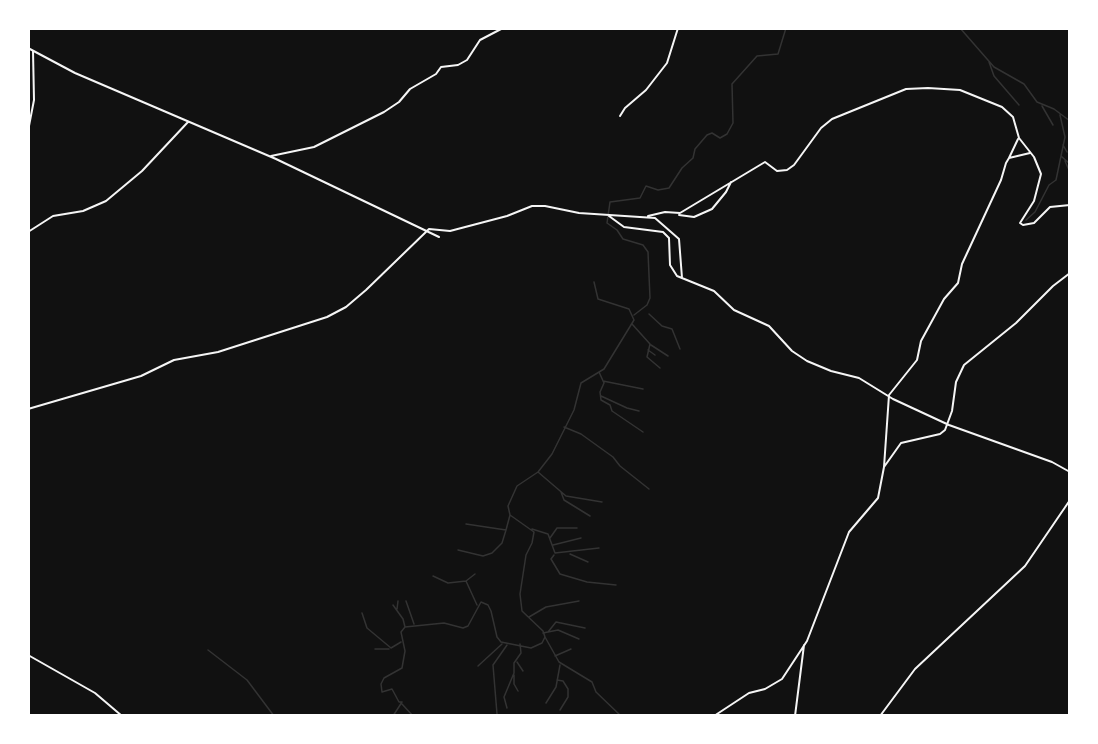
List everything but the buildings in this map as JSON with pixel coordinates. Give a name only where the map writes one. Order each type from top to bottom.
[{"type":"street","points":[[268,156],[314,147],[384,112],[399,102],[410,89],[436,74],[441,67],[458,65],[467,60],[480,40],[503,28]]},
{"type":"street","points":[[620,116],[646,90],[667,63],[678,28]]},
{"type":"street","points":[[1070,35],[1070,42]]},
{"type":"street","points":[[28,48],[75,73],[268,156],[439,237]]},
{"type":"street","points":[[28,131],[34,100],[33,51]]},
{"type":"street","points":[[676,213],[687,210],[765,162],[777,171],[787,170],[794,165],[821,128],[832,119],[906,89],[950,88],[1002,107],[1014,117],[1019,138],[1039,168],[1041,178],[1034,201],[1020,223],[1023,225],[1034,223],[1050,207],[1070,205]]},
{"type":"street","points":[[28,232],[53,216],[83,211],[106,201],[142,171],[188,122]]},
{"type":"street","points":[[714,716],[749,693],[765,689],[782,679],[804,645],[849,532],[878,498],[884,467],[889,396],[917,360],[921,341],[944,299],[958,283],[962,264],[1019,138]]},
{"type":"street","points":[[1009,158],[1030,153]]},
{"type":"street","points":[[645,217],[665,212],[694,218],[712,208],[726,192],[731,182]]},
{"type":"street","points":[[28,409],[141,376],[174,360],[208,355],[327,317],[346,307],[366,290],[424,231],[429,229],[450,231],[498,219],[532,206],[645,217],[662,222],[679,239],[682,278]]},
{"type":"street","points":[[608,215],[624,227],[659,231],[666,235],[671,244],[670,265],[673,272],[714,291],[734,310],[769,326],[792,351],[807,361],[831,371],[859,378],[889,396],[949,425],[1052,462],[1070,472]]},
{"type":"street","points":[[884,467],[901,443],[940,434],[949,425],[956,382],[964,365],[1016,323],[1070,273]]},
{"type":"street","points":[[880,716],[915,669],[1025,566],[1070,500]]},
{"type":"street","points":[[795,716],[804,645]]},
{"type":"street","points":[[28,655],[95,693],[122,716]]},
{"type":"waterway","points":[[634,315],[647,305],[650,298],[648,252],[643,245],[623,239],[617,230],[607,223],[610,202],[640,198],[646,186],[658,190],[669,188],[682,168],[693,158],[695,149],[707,135],[712,133],[720,138],[727,134],[733,123],[732,84],[757,56],[778,54],[786,28]]},
{"type":"waterway","points":[[960,28],[994,67],[1024,84],[1037,102],[1054,109],[1070,121]]},
{"type":"waterway","points":[[989,62],[994,76],[1019,105]]},
{"type":"waterway","points":[[1042,106],[1053,125]]},
{"type":"waterway","points":[[1026,220],[1035,212],[1049,185],[1056,180],[1065,137],[1060,115]]},
{"type":"waterway","points":[[1063,145],[1067,152]]},
{"type":"waterway","points":[[1061,156],[1070,164]]},
{"type":"waterway","points":[[1065,161],[1069,170]]},
{"type":"waterway","points":[[393,716],[402,702],[399,702],[392,689],[382,692],[381,684],[384,678],[402,668],[405,651],[401,632],[405,627],[444,623],[463,628],[468,626],[481,602],[488,605],[497,637],[501,642],[531,648],[542,643],[545,637],[543,631],[522,611],[520,594],[526,555],[534,532],[510,515],[508,506],[517,486],[538,472],[552,454],[574,410],[581,383],[604,369],[634,320],[629,309],[598,299],[594,282]]},
{"type":"waterway","points":[[649,314],[662,326],[672,329],[680,349]]},
{"type":"waterway","points":[[632,324],[650,344],[647,357],[660,368]]},
{"type":"waterway","points":[[651,345],[668,356]]},
{"type":"waterway","points":[[648,350],[655,355]]},
{"type":"waterway","points":[[599,372],[604,383],[600,392],[601,400],[610,405],[612,411],[643,432]]},
{"type":"waterway","points":[[603,381],[643,389]]},
{"type":"waterway","points":[[601,396],[639,411]]},
{"type":"waterway","points":[[564,427],[581,434],[613,457],[620,466],[649,489]]},
{"type":"waterway","points":[[538,472],[566,496],[602,502]]},
{"type":"waterway","points":[[561,492],[564,500],[590,516]]},
{"type":"waterway","points":[[466,524],[506,530],[510,515]]},
{"type":"waterway","points":[[550,538],[557,528],[577,528]]},
{"type":"waterway","points":[[532,529],[548,534],[555,553],[599,548]]},
{"type":"waterway","points":[[458,550],[483,556],[492,553],[502,543],[506,530]]},
{"type":"waterway","points":[[553,545],[581,538]]},
{"type":"waterway","points":[[570,554],[588,562]]},
{"type":"waterway","points":[[554,555],[551,559],[560,574],[587,582],[616,585]]},
{"type":"waterway","points":[[466,581],[475,574]]},
{"type":"waterway","points":[[433,576],[448,583],[466,581],[477,605]]},
{"type":"waterway","points":[[397,609],[398,601]]},
{"type":"waterway","points":[[406,601],[414,624]]},
{"type":"waterway","points":[[529,617],[546,607],[579,601]]},
{"type":"waterway","points":[[393,605],[403,619],[405,627]]},
{"type":"waterway","points":[[362,613],[367,628],[391,648],[401,642]]},
{"type":"waterway","points":[[548,632],[556,622],[585,628]]},
{"type":"waterway","points":[[543,633],[558,630],[579,639]]},
{"type":"waterway","points":[[545,637],[559,662],[592,682],[596,692],[621,716]]},
{"type":"waterway","points":[[478,666],[502,644]]},
{"type":"waterway","points":[[507,708],[504,697],[514,673],[514,663],[521,653],[520,644]]},
{"type":"waterway","points":[[497,714],[493,665],[507,645]]},
{"type":"waterway","points":[[375,649],[389,649]]},
{"type":"waterway","points":[[555,656],[571,649]]},
{"type":"waterway","points":[[208,650],[247,680],[274,716]]},
{"type":"waterway","points":[[517,662],[523,671]]},
{"type":"waterway","points":[[546,703],[556,687],[560,665]]},
{"type":"waterway","points":[[514,675],[514,684],[518,691]]},
{"type":"waterway","points":[[557,680],[563,681],[568,689],[568,697],[560,710]]},
{"type":"waterway","points":[[402,704],[413,716]]}]
